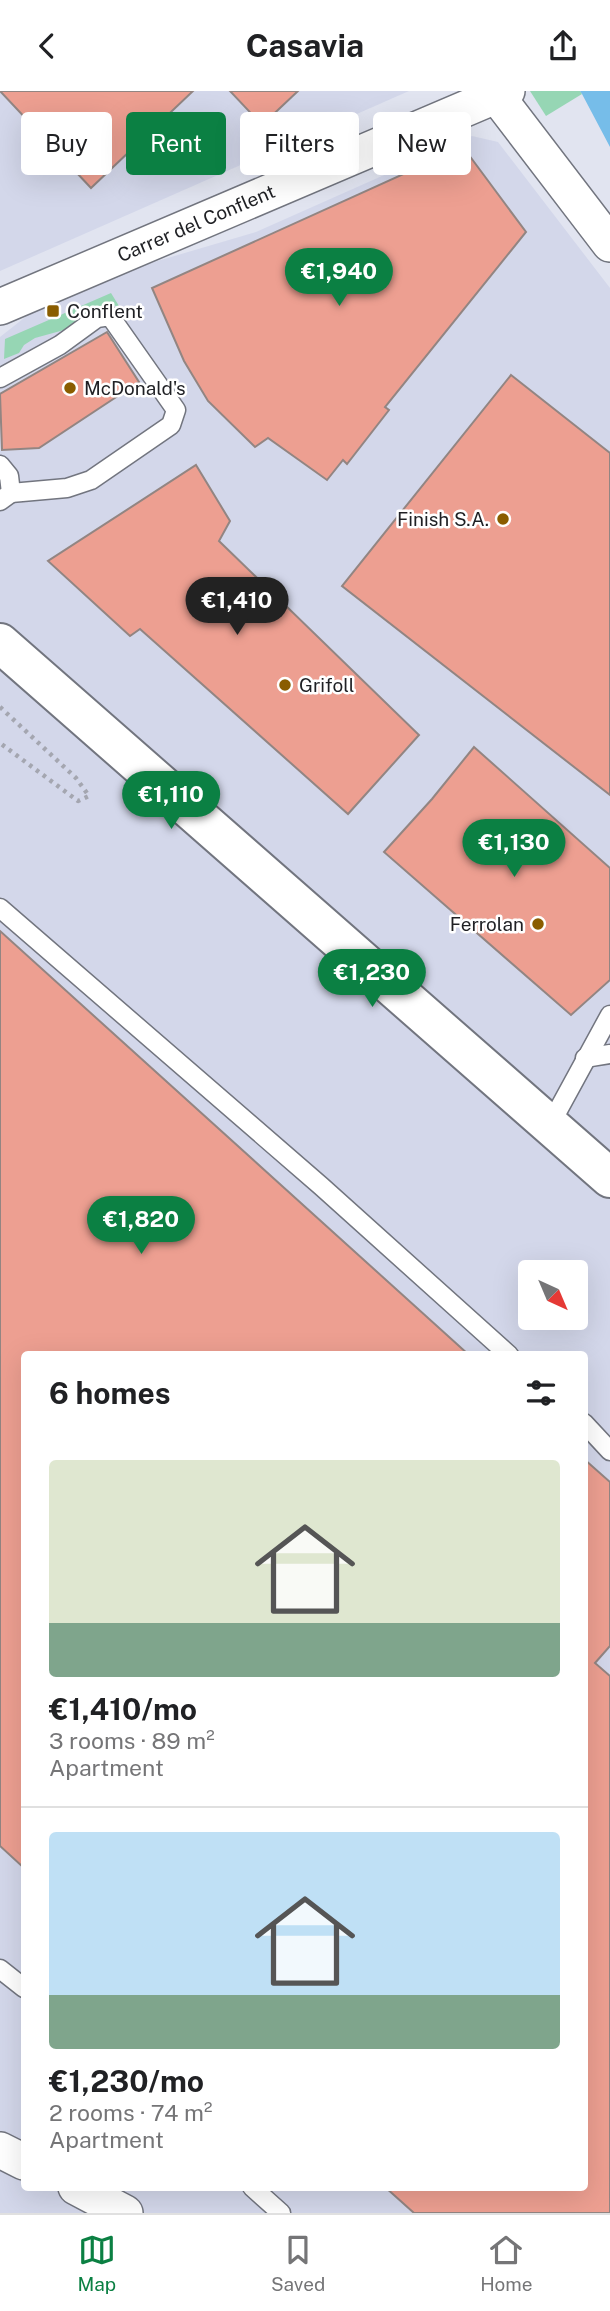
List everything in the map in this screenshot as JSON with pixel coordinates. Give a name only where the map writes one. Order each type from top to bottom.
[{"type":"main road","points":[[0,643],[610,1178]]},
{"type":"street","points":[[499,93],[610,244]]},
{"type":"street","name":"Carrer del Conflent","points":[[0,307],[499,93]]},
{"type":"street","points":[[0,2150],[21,2160]]},
{"type":"street","points":[[84,2191],[125,2213]]},
{"type":"lane","points":[[0,378],[60,345],[96,318],[110,316],[176,410],[171,425],[92,481],[67,488],[6,497],[9,476],[0,465]]},
{"type":"lane","points":[[0,908],[321,1186],[505,1351]]},
{"type":"lane","points":[[550,1125],[610,1015]]},
{"type":"lane","points":[[585,1058],[610,1054]]},
{"type":"lane","points":[[588,1427],[610,1451]]},
{"type":"lane","points":[[0,1969],[21,1986]]},
{"type":"lane","points":[[257,2191],[281,2213]]},
{"type":"path","points":[[0,707],[76,778],[89,796],[78,801],[0,743]]},
{"type":"shaded area","points":[[0,91],[409,91],[359,113],[240,112],[240,165],[226,172],[226,112],[126,112],[126,175],[218,175],[0,271]]},
{"type":"shaded area","points":[[472,136],[498,142],[610,288],[610,2213],[0,2213],[0,337],[28,315],[110,275],[256,232],[384,175],[471,175]]},
{"type":"green space","points":[[530,91],[580,91],[582,94],[546,116]]},
{"type":"green space","points":[[111,293],[119,306],[104,305],[64,330],[35,338],[24,345],[19,353],[4,359],[5,339]]},
{"type":"water","points":[[580,91],[610,91],[610,147],[582,94]]},
{"type":"building","points":[[0,91],[193,91],[171,112],[126,112],[126,155],[112,168],[112,112],[21,113]]},
{"type":"building","points":[[230,91],[298,91],[276,112],[250,112]]},
{"type":"building","points":[[471,158],[526,232],[385,407],[389,410],[347,464],[343,460],[327,480],[268,438],[255,447],[208,401],[184,361],[152,288],[401,175],[471,175]]},
{"type":"building","points":[[79,175],[105,175],[91,188]]},
{"type":"building","name":"McDonald's","points":[[107,332],[139,382],[39,448],[2,450],[0,394]]},
{"type":"building","name":"Finish S.A.","points":[[511,375],[610,453],[610,795],[342,586]]},
{"type":"building","name":"Grifoll","points":[[196,465],[230,521],[219,541],[419,735],[348,814],[140,629],[130,636],[48,561]]},
{"type":"building","name":"Ferrolan","points":[[474,747],[610,868],[610,980],[571,1015],[384,852]]},
{"type":"building","points":[[0,931],[465,1351],[21,1351],[21,1865],[0,1846]]},
{"type":"building","points":[[588,1463],[610,1482],[610,1646],[595,1663],[610,1676],[610,2213],[414,2213],[389,2191],[588,2191]]},
{"type":"place","name":"Conflent","points":[[53,311]]},
{"type":"place","name":"McDonald's","points":[[70,388]]},
{"type":"place","name":"Finish S.A.","points":[[503,519]]},
{"type":"place","name":"Grifoll","points":[[285,685]]},
{"type":"place","name":"Ferrolan","points":[[538,924]]}]
